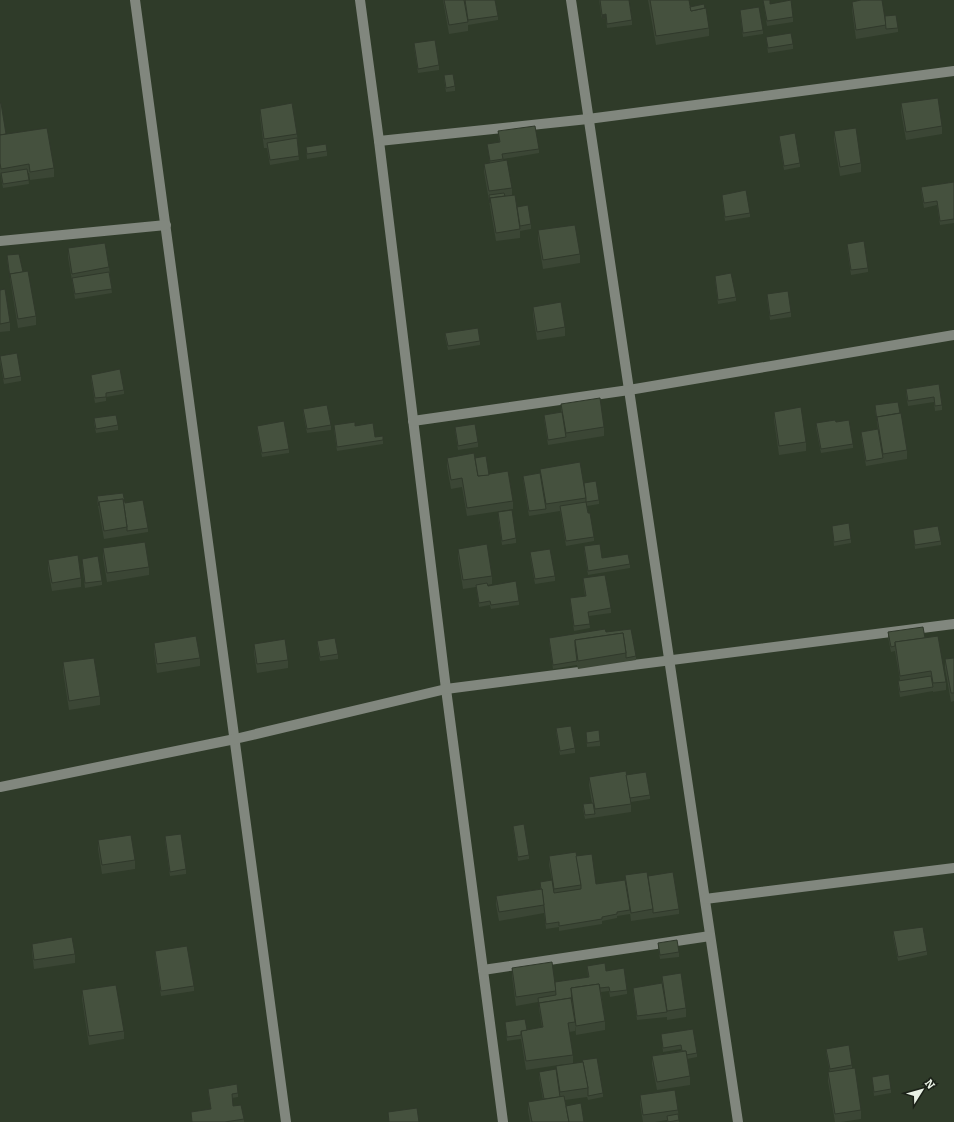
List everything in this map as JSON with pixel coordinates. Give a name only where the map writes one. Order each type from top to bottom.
[{"type":"street","points":[[135,0],[286,1122]]},
{"type":"street","points":[[360,0],[379,141],[446,689],[503,1122]]},
{"type":"street","points":[[571,0],[738,1122]]},
{"type":"street","points":[[379,141],[588,119],[954,71]]},
{"type":"street","points":[[0,241],[166,225]]},
{"type":"street","points":[[413,421],[629,390],[954,335]]},
{"type":"street","points":[[0,787],[235,739],[446,689],[954,624]]},
{"type":"street","points":[[705,899],[954,868]]},
{"type":"street","points":[[483,970],[710,936]]},
{"type":"building","points":[[444,0],[464,0],[468,22],[449,25]]},
{"type":"building","points":[[465,0],[495,0],[498,16],[468,20]]},
{"type":"building","points":[[600,0],[629,0],[632,20],[607,24],[606,14],[602,15]]},
{"type":"building","points":[[650,0],[689,0],[691,11],[706,8],[709,28],[656,36]]},
{"type":"building","points":[[763,0],[770,0],[770,4],[791,0],[793,17],[767,21]]},
{"type":"building","points":[[861,0],[882,0],[886,25],[856,30],[852,2]]},
{"type":"building","points":[[704,4],[705,8],[691,11],[690,7]]},
{"type":"building","points":[[759,7],[763,30],[743,33],[740,10]]},
{"type":"building","points":[[896,15],[898,28],[886,29],[885,16]]},
{"type":"building","points":[[791,33],[793,44],[768,48],[766,37]]},
{"type":"building","points":[[435,40],[439,65],[418,69],[414,43]]},
{"type":"building","points":[[453,74],[455,86],[446,88],[444,75]]},
{"type":"building","points":[[938,98],[942,126],[906,132],[901,103]]},
{"type":"building","points":[[0,103],[6,134],[0,135]]},
{"type":"building","points":[[292,103],[297,134],[264,139],[260,109]]},
{"type":"building","points":[[535,126],[539,149],[502,154],[503,159],[490,161],[487,144],[500,142],[498,131]]},
{"type":"building","points":[[47,128],[54,168],[30,172],[29,164],[1,169],[0,135]]},
{"type":"building","points":[[856,128],[861,163],[840,167],[834,131]]},
{"type":"building","points":[[795,133],[800,163],[784,166],[779,136]]},
{"type":"building","points":[[297,138],[299,156],[270,160],[267,143]]},
{"type":"building","points":[[326,144],[327,151],[307,154],[306,147]]},
{"type":"building","points":[[507,160],[512,188],[489,191],[484,164]]},
{"type":"building","points":[[27,169],[29,180],[3,184],[1,173]]},
{"type":"building","points":[[954,182],[954,219],[940,221],[937,201],[924,203],[921,187]]},
{"type":"building","points":[[746,190],[750,213],[725,217],[722,195]]},
{"type":"building","points":[[504,193],[505,196],[490,198],[490,203],[489,195]]},
{"type":"building","points":[[515,195],[520,229],[496,233],[490,198]]},
{"type":"building","points":[[528,205],[531,224],[520,226],[517,207]]},
{"type":"building","points":[[575,225],[580,254],[543,260],[538,230]]},
{"type":"building","points":[[864,241],[868,268],[851,270],[847,244]]},
{"type":"building","points":[[105,243],[109,267],[72,274],[68,248]]},
{"type":"building","points":[[19,254],[23,272],[10,274],[10,278],[7,255]]},
{"type":"building","points":[[28,271],[36,316],[18,319],[10,274]]},
{"type":"building","points":[[109,272],[112,289],[75,294],[72,278]]},
{"type":"building","points":[[731,273],[736,297],[718,300],[715,276]]},
{"type":"building","points":[[5,289],[10,322],[0,324],[0,290]]},
{"type":"building","points":[[788,291],[791,312],[770,316],[767,294]]},
{"type":"building","points":[[561,302],[565,327],[537,332],[533,307]]},
{"type":"building","points":[[478,328],[480,341],[448,346],[445,333]]},
{"type":"building","points":[[17,353],[21,376],[4,379],[0,356]]},
{"type":"building","points":[[120,369],[124,390],[106,393],[106,397],[95,398],[91,375]]},
{"type":"building","points":[[939,384],[942,405],[935,406],[934,397],[908,401],[906,389]]},
{"type":"building","points":[[600,398],[604,427],[566,433],[561,404]]},
{"type":"building","points":[[898,402],[900,413],[877,417],[877,421],[875,405]]},
{"type":"building","points":[[327,405],[331,425],[307,429],[303,409]]},
{"type":"building","points":[[801,407],[806,442],[779,446],[774,412]]},
{"type":"building","points":[[562,412],[566,437],[548,440],[544,415]]},
{"type":"building","points":[[901,413],[907,450],[883,454],[877,417]]},
{"type":"building","points":[[116,415],[118,425],[96,429],[94,418]]},
{"type":"building","points":[[835,420],[836,422],[849,420],[853,444],[821,449],[816,423]]},
{"type":"building","points":[[284,421],[289,449],[262,453],[257,426]]},
{"type":"building","points":[[355,422],[355,426],[373,423],[375,437],[383,436],[383,440],[337,447],[334,425]]},
{"type":"building","points":[[475,424],[478,442],[458,446],[455,427]]},
{"type":"building","points":[[878,429],[883,458],[866,461],[861,432]]},
{"type":"building","points":[[474,453],[478,476],[508,471],[513,501],[467,508],[462,478],[451,480],[447,458]]},
{"type":"building","points":[[486,456],[489,475],[478,476],[475,458]]},
{"type":"building","points":[[580,462],[586,498],[546,504],[540,469]]},
{"type":"building","points":[[540,473],[546,509],[529,511],[523,476]]},
{"type":"building","points":[[596,481],[599,500],[586,502],[584,483]]},
{"type":"building","points":[[123,493],[125,503],[143,500],[148,528],[127,531],[123,499],[99,502],[99,506],[97,496]]},
{"type":"building","points":[[123,499],[127,527],[104,531],[99,502]]},
{"type":"building","points":[[586,502],[588,513],[590,513],[594,537],[566,541],[560,506]]},
{"type":"building","points":[[512,510],[516,538],[502,541],[498,512]]},
{"type":"building","points":[[849,523],[851,539],[834,542],[832,526]]},
{"type":"building","points":[[938,526],[941,541],[915,545],[913,530]]},
{"type":"building","points":[[145,542],[149,567],[107,573],[103,548]]},
{"type":"building","points":[[487,544],[492,576],[463,580],[458,549]]},
{"type":"building","points":[[600,544],[602,558],[628,554],[630,564],[588,571],[584,546]]},
{"type":"building","points":[[550,549],[555,576],[535,579],[530,552]]},
{"type":"building","points":[[78,555],[81,578],[52,583],[48,560]]},
{"type":"building","points":[[98,556],[102,581],[85,583],[82,559]]},
{"type":"building","points":[[605,575],[611,608],[588,612],[590,624],[574,626],[570,598],[586,596],[583,578]]},
{"type":"building","points":[[516,581],[519,601],[491,605],[490,601],[479,603],[476,585],[487,583],[488,586]]},
{"type":"building","points":[[923,627],[925,638],[895,642],[895,646],[891,647],[888,632]]},
{"type":"building","points":[[605,629],[606,632],[631,629],[636,656],[626,658],[623,633],[575,640],[577,661],[553,665],[549,638]]},
{"type":"building","points":[[623,633],[626,653],[578,661],[575,640]]},
{"type":"building","points":[[196,636],[200,658],[157,664],[154,643]]},
{"type":"building","points":[[938,636],[946,682],[933,683],[931,671],[900,676],[895,642]]},
{"type":"building","points":[[335,638],[338,654],[320,657],[317,641]]},
{"type":"building","points":[[285,639],[288,660],[257,664],[254,644]]},
{"type":"building","points":[[94,658],[100,696],[69,701],[63,662]]},
{"type":"building","points":[[954,658],[954,693],[951,693],[945,659]]},
{"type":"building","points":[[931,676],[933,687],[900,692],[898,681]]},
{"type":"building","points":[[571,726],[575,748],[560,751],[556,728]]},
{"type":"building","points":[[599,730],[600,741],[587,743],[586,732]]},
{"type":"building","points":[[626,771],[631,804],[595,809],[589,777]]},
{"type":"building","points":[[646,772],[650,795],[630,798],[626,775]]},
{"type":"building","points":[[593,803],[595,814],[585,815],[583,804]]},
{"type":"building","points":[[524,824],[529,855],[518,857],[513,826]]},
{"type":"building","points":[[181,834],[186,869],[170,872],[165,836]]},
{"type":"building","points":[[131,835],[135,860],[102,865],[98,840]]},
{"type":"building","points":[[576,852],[581,885],[554,889],[549,856]]},
{"type":"building","points":[[592,854],[596,884],[625,880],[630,910],[617,912],[617,914],[602,917],[602,919],[559,926],[559,922],[546,924],[540,882],[552,880],[554,893],[581,889],[576,856]]},
{"type":"building","points":[[647,872],[653,909],[631,913],[625,875]]},
{"type":"building","points":[[673,872],[679,909],[653,913],[648,876]]},
{"type":"building","points":[[542,889],[544,905],[499,912],[496,896]]},
{"type":"building","points":[[923,927],[927,951],[898,957],[893,931]]},
{"type":"building","points":[[72,937],[75,954],[34,960],[32,944]]},
{"type":"building","points":[[677,940],[679,952],[660,955],[658,943]]},
{"type":"building","points":[[187,946],[194,986],[161,991],[155,951]]},
{"type":"building","points":[[552,962],[556,991],[516,997],[512,968]]},
{"type":"building","points":[[605,963],[606,971],[624,968],[627,990],[610,992],[609,987],[600,988],[599,984],[571,988],[572,1002],[571,998],[539,1003],[539,1007],[538,998],[556,995],[555,982],[589,977],[587,966]]},
{"type":"building","points":[[681,973],[686,1008],[667,1011],[662,976]]},
{"type":"building","points":[[662,983],[667,1012],[637,1016],[633,988]]},
{"type":"building","points":[[599,984],[605,1021],[576,1026],[571,988]]},
{"type":"building","points":[[116,985],[124,1031],[89,1036],[82,990]]},
{"type":"building","points":[[571,998],[575,1022],[568,1023],[573,1055],[526,1061],[521,1031],[543,1027],[539,1003]]},
{"type":"building","points":[[525,1019],[527,1030],[521,1031],[521,1035],[507,1037],[505,1022]]},
{"type":"building","points":[[693,1029],[697,1053],[686,1055],[686,1051],[682,1051],[681,1045],[663,1048],[661,1034]]},
{"type":"building","points":[[849,1045],[852,1065],[830,1069],[826,1049]]},
{"type":"building","points":[[686,1051],[690,1076],[657,1082],[652,1056]]},
{"type":"building","points":[[597,1058],[603,1093],[588,1096],[588,1088],[582,1060]]},
{"type":"building","points":[[583,1062],[588,1088],[560,1092],[556,1066]]},
{"type":"building","points":[[855,1068],[861,1110],[835,1114],[828,1072]]},
{"type":"building","points":[[556,1069],[560,1097],[544,1099],[539,1072]]},
{"type":"building","points":[[889,1074],[891,1089],[874,1092],[872,1077]]},
{"type":"building","points":[[237,1084],[238,1093],[232,1094],[233,1106],[241,1105],[244,1119],[225,1122],[192,1122],[191,1112],[211,1109],[208,1089]]},
{"type":"building","points":[[675,1090],[678,1110],[643,1115],[640,1095]]},
{"type":"building","points":[[564,1096],[569,1122],[532,1122],[528,1102]]},
{"type":"building","points":[[581,1103],[584,1122],[569,1122],[566,1106]]},
{"type":"building","points":[[417,1108],[419,1122],[389,1122],[388,1112]]},
{"type":"building","points":[[678,1114],[679,1120],[668,1122],[667,1116]]}]
